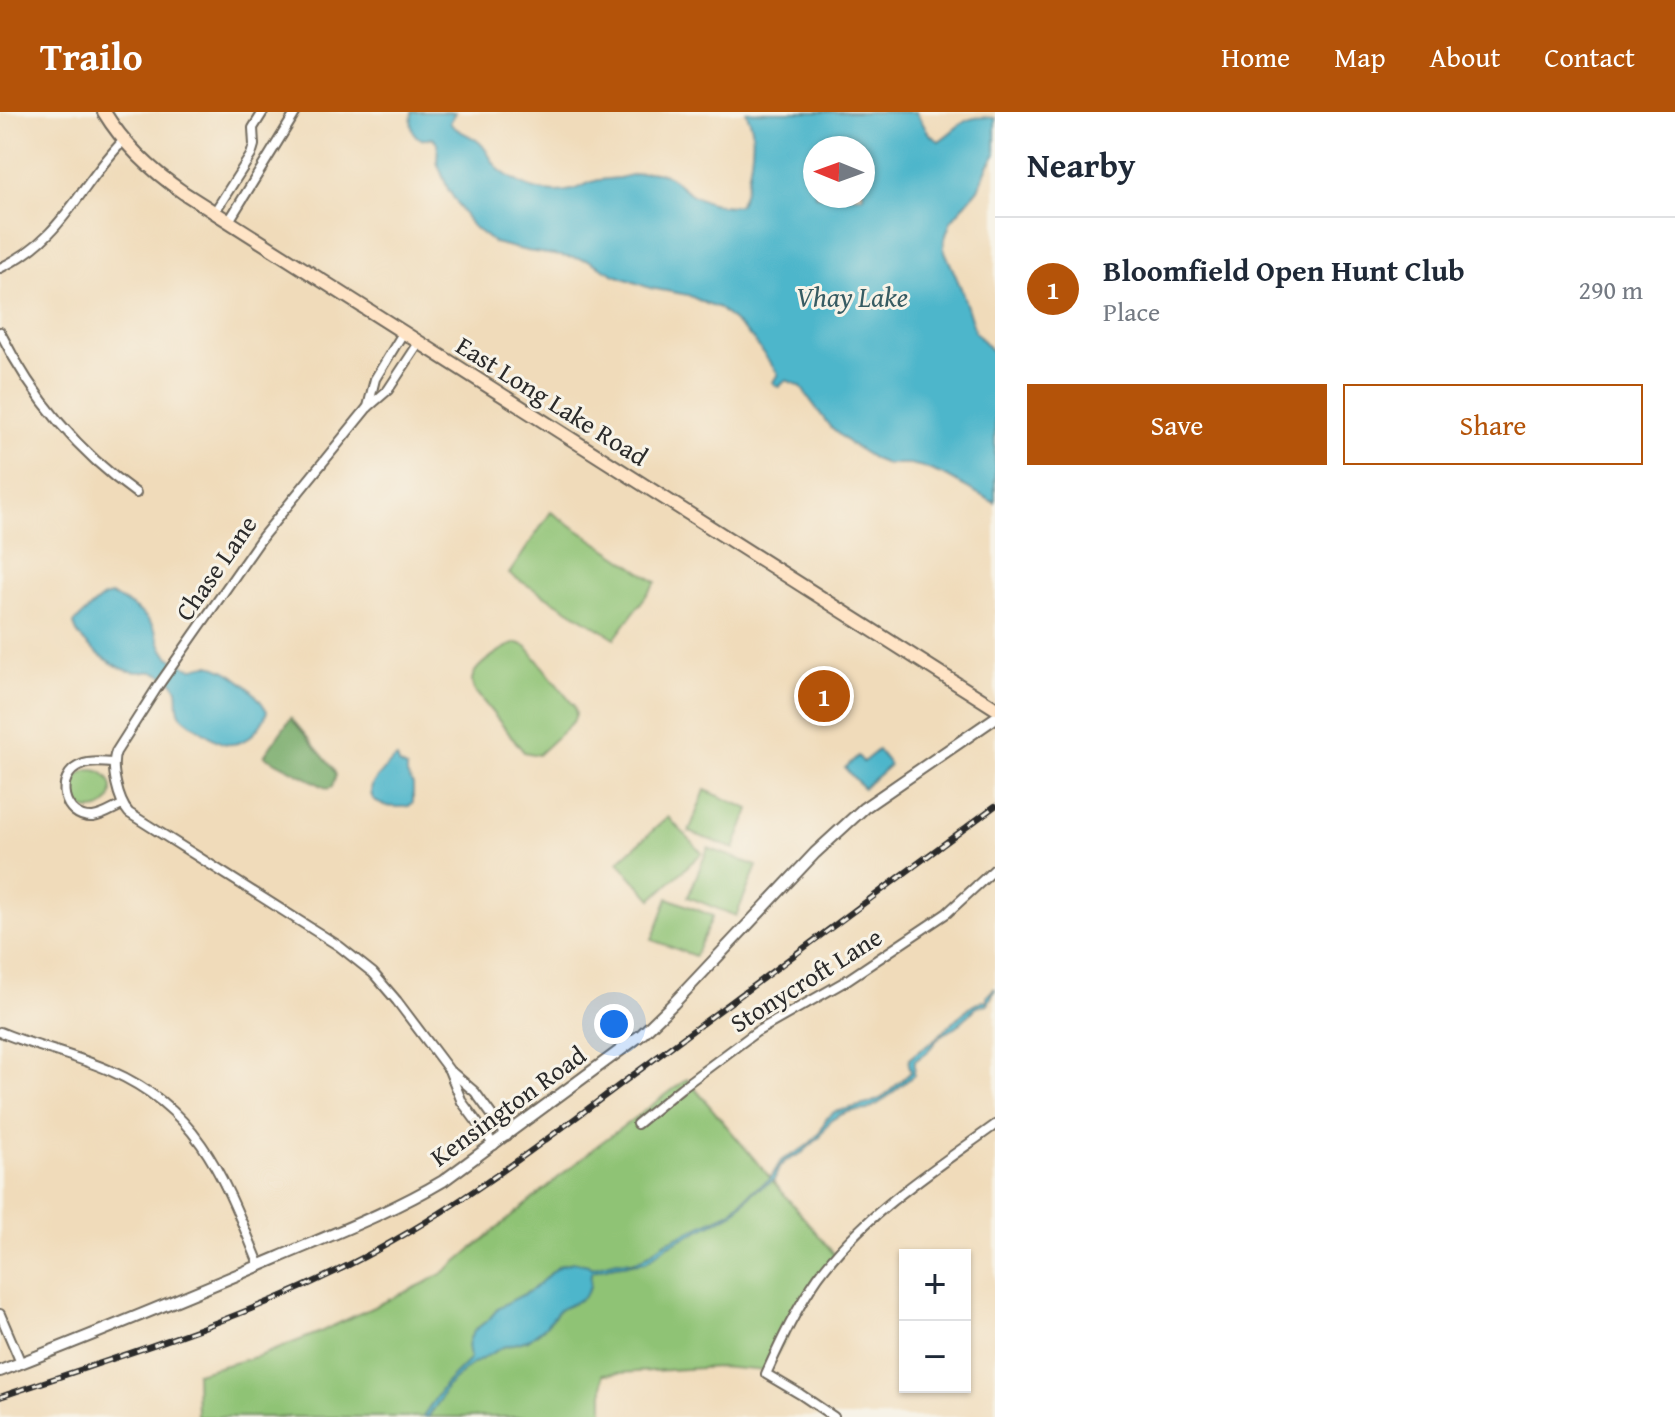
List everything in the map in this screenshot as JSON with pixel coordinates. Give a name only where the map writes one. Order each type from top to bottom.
[{"type":"main road","name":"East Long Lake Road","points":[[104,112],[141,159],[166,181],[995,708]]},
{"type":"street","points":[[214,213],[251,155],[253,128],[263,112]]},
{"type":"street","points":[[229,221],[296,112]]},
{"type":"street","points":[[0,268],[32,250],[52,232],[106,158],[124,140]]},
{"type":"street","points":[[251,155],[263,163]]},
{"type":"street","points":[[235,182],[246,190]]},
{"type":"street","points":[[0,332],[22,371],[57,420],[90,456],[136,493]]},
{"type":"street","name":"Chase Lane","points":[[367,408],[375,379],[403,333]]},
{"type":"street","name":"Chase Lane","points":[[112,763],[158,686],[276,518],[367,408],[388,390],[419,343]]},
{"type":"street","name":"Kensington Road","points":[[0,1371],[260,1266],[420,1195],[443,1181],[641,1035],[849,821],[879,796],[995,718]]},
{"type":"street","points":[[122,805],[94,817],[85,816],[71,808],[64,795],[68,775],[78,766],[94,762],[112,763],[122,805],[129,813],[360,961],[386,986],[449,1070],[475,1092],[507,1136]]},
{"type":"street","name":"Stonycroft Lane","points":[[637,1124],[756,1032],[844,982],[947,913],[995,869]]},
{"type":"street","points":[[0,1032],[111,1071],[148,1092],[176,1114],[198,1138],[212,1160],[260,1266]]},
{"type":"street","points":[[449,1070],[462,1102],[494,1145]]},
{"type":"street","points":[[834,1417],[766,1374],[798,1308],[832,1259],[877,1214],[995,1125]]},
{"type":"street","points":[[0,1314],[21,1363]]},
{"type":"green space","points":[[551,512],[656,582],[615,638],[509,574]]},
{"type":"green space","points":[[518,643],[526,646],[574,706],[576,714],[573,722],[538,755],[524,752],[474,690],[472,683],[475,672],[485,661]]},
{"type":"green space","points":[[291,718],[332,767],[336,775],[332,787],[328,789],[264,756]]},
{"type":"green space","points":[[92,770],[106,776],[112,790],[106,804],[92,810],[78,804],[72,790],[78,776]]},
{"type":"green space","points":[[705,790],[749,809],[734,849],[689,832]]},
{"type":"green space","points":[[668,817],[702,853],[652,899],[618,862]]},
{"type":"green space","points":[[708,848],[757,866],[736,916],[688,897]]},
{"type":"green space","points":[[668,898],[713,916],[695,956],[652,940]]},
{"type":"green space","points":[[687,1079],[836,1256],[819,1277],[767,1371],[719,1367],[603,1374],[603,1417],[197,1417],[196,1373],[259,1356],[318,1333],[443,1273],[598,1145]]},
{"type":"water","name":"Vhay Lake","points":[[412,112],[455,112],[450,123],[453,126],[480,143],[502,172],[536,189],[562,192],[598,180],[656,172],[669,176],[699,198],[732,206],[739,205],[750,165],[752,132],[746,112],[916,112],[929,134],[939,141],[970,119],[995,118],[995,155],[978,189],[951,221],[944,249],[975,332],[995,352],[995,503],[946,476],[910,464],[886,464],[849,443],[831,428],[800,386],[786,380],[779,387],[774,385],[778,374],[776,371],[752,338],[718,307],[688,295],[650,288],[615,275],[588,260],[494,243],[471,225],[448,189],[437,162],[438,144],[433,138],[421,139],[412,127]]},
{"type":"water","points":[[111,595],[147,619],[169,657],[192,668],[208,665],[219,668],[250,689],[267,711],[253,734],[234,744],[216,740],[180,714],[176,688],[170,680],[154,672],[123,669],[88,646],[74,624],[104,597]]},
{"type":"water","points":[[878,750],[890,765],[863,788],[845,768],[858,756],[863,762]]},
{"type":"water","points":[[397,758],[399,764],[407,768],[413,785],[413,802],[409,806],[377,803],[371,793],[375,780]]},
{"type":"water","points":[[995,988],[988,1004],[978,1006],[915,1061],[914,1075],[867,1110],[851,1111],[830,1121],[820,1137],[802,1153],[784,1162],[774,1180],[753,1192],[734,1213],[667,1246],[646,1262],[593,1271],[585,1296],[559,1310],[545,1327],[528,1340],[503,1347],[468,1367],[446,1387],[428,1417],[423,1417],[445,1384],[470,1359],[468,1345],[475,1330],[499,1307],[532,1290],[559,1266],[573,1262],[591,1268],[642,1259],[664,1243],[731,1212],[752,1191],[770,1179],[781,1161],[809,1144],[834,1112],[882,1098],[911,1072],[909,1061],[912,1056],[968,1009],[987,1001],[987,996]]},
{"type":"railway","points":[[0,1397],[232,1317],[322,1278],[403,1236],[541,1143],[995,806]]},
{"type":"place","name":"Bloomfield Open Hunt Club","points":[[824,696]]}]
